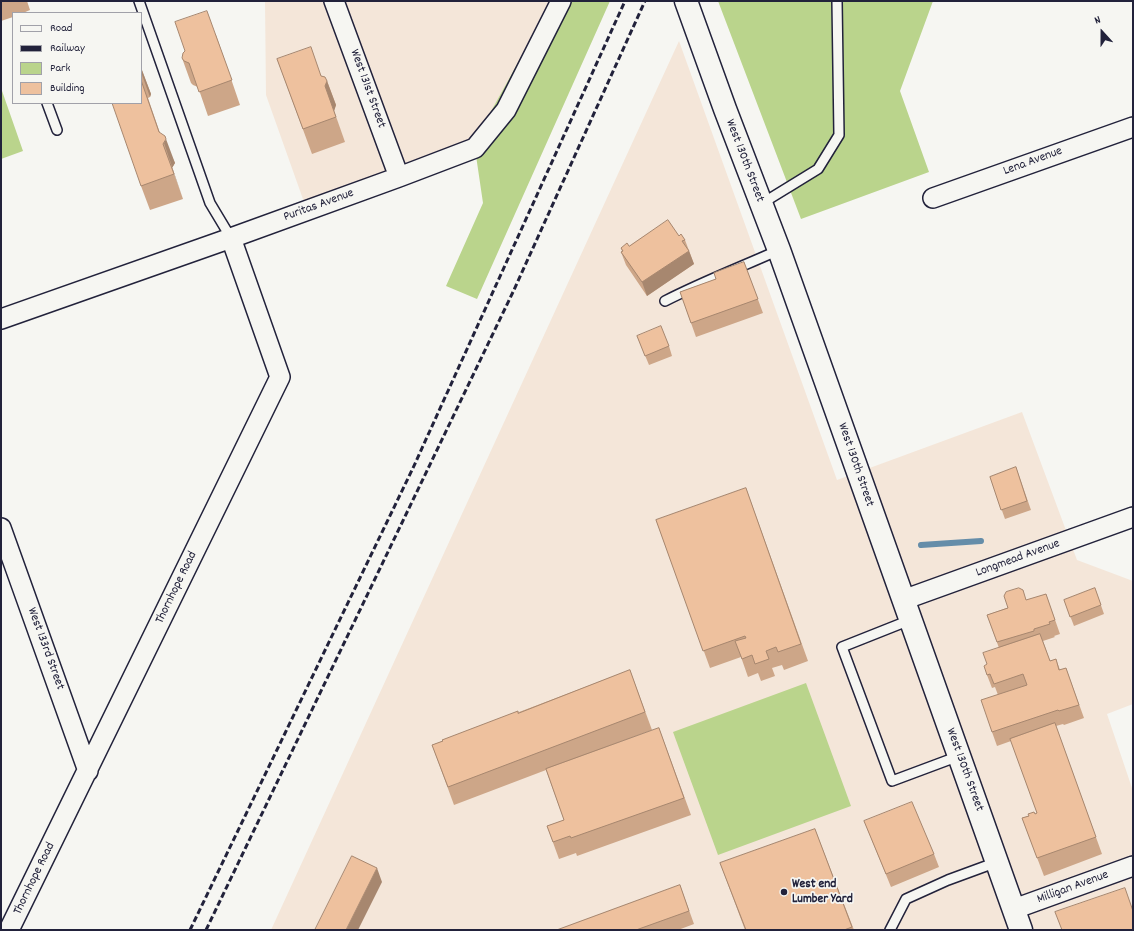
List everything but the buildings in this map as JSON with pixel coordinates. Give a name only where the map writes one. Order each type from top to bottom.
[{"type":"main road","name":"West 130th Street","points":[[686,1],[724,109],[779,250],[1021,930]]},
{"type":"street","name":"West 131st Street","points":[[334,1],[400,177]]},
{"type":"street","name":"Puritas Avenue","points":[[1,319],[231,238],[400,177],[475,148],[506,110],[561,1]]},
{"type":"street","name":"Lena Avenue","points":[[933,198],[1133,127]]},
{"type":"street","name":"Thornhope Road","points":[[10,930],[280,377],[231,238]]},
{"type":"street","name":"Longmead Avenue","points":[[903,600],[1133,518]]},
{"type":"street","name":"West 133rd Street","points":[[1,528],[88,771]]},
{"type":"street","name":"Milligan Avenue","points":[[1014,909],[1132,868]]},
{"type":"lane","points":[[139,1],[142,12]]},
{"type":"lane","points":[[761,204],[818,169],[839,135],[837,1]]},
{"type":"lane","points":[[143,16],[210,203],[231,238]]},
{"type":"lane","points":[[47,104],[57,130]]},
{"type":"lane","points":[[665,301],[696,285],[779,250]]},
{"type":"lane","points":[[910,620],[842,647],[892,781],[959,756]]},
{"type":"lane","points":[[890,930],[906,899],[948,880],[997,862]]},
{"type":"shaded area","points":[[552,1],[474,142],[304,202],[266,95],[265,2]]},
{"type":"shaded area","points":[[679,41],[837,480],[1022,412],[1077,560],[1133,581],[1133,704],[1107,714],[1133,791],[1133,930],[271,930]]},
{"type":"green space","points":[[552,1],[610,1],[477,299],[446,286],[483,203],[474,142]]},
{"type":"green space","points":[[718,1],[933,1],[900,91],[929,172],[801,219]]},
{"type":"green space","points":[[1,88],[23,151],[1,159]]},
{"type":"green space","points":[[806,683],[851,806],[718,855],[673,732]]},
{"type":"waterway","points":[[921,545],[981,541]]},
{"type":"railway","points":[[190,930],[413,468],[625,1]]},
{"type":"railway","points":[[206,930],[513,292],[645,1]]},
{"type":"place","name":"West end Lumber Yard","points":[[784,892]]}]
